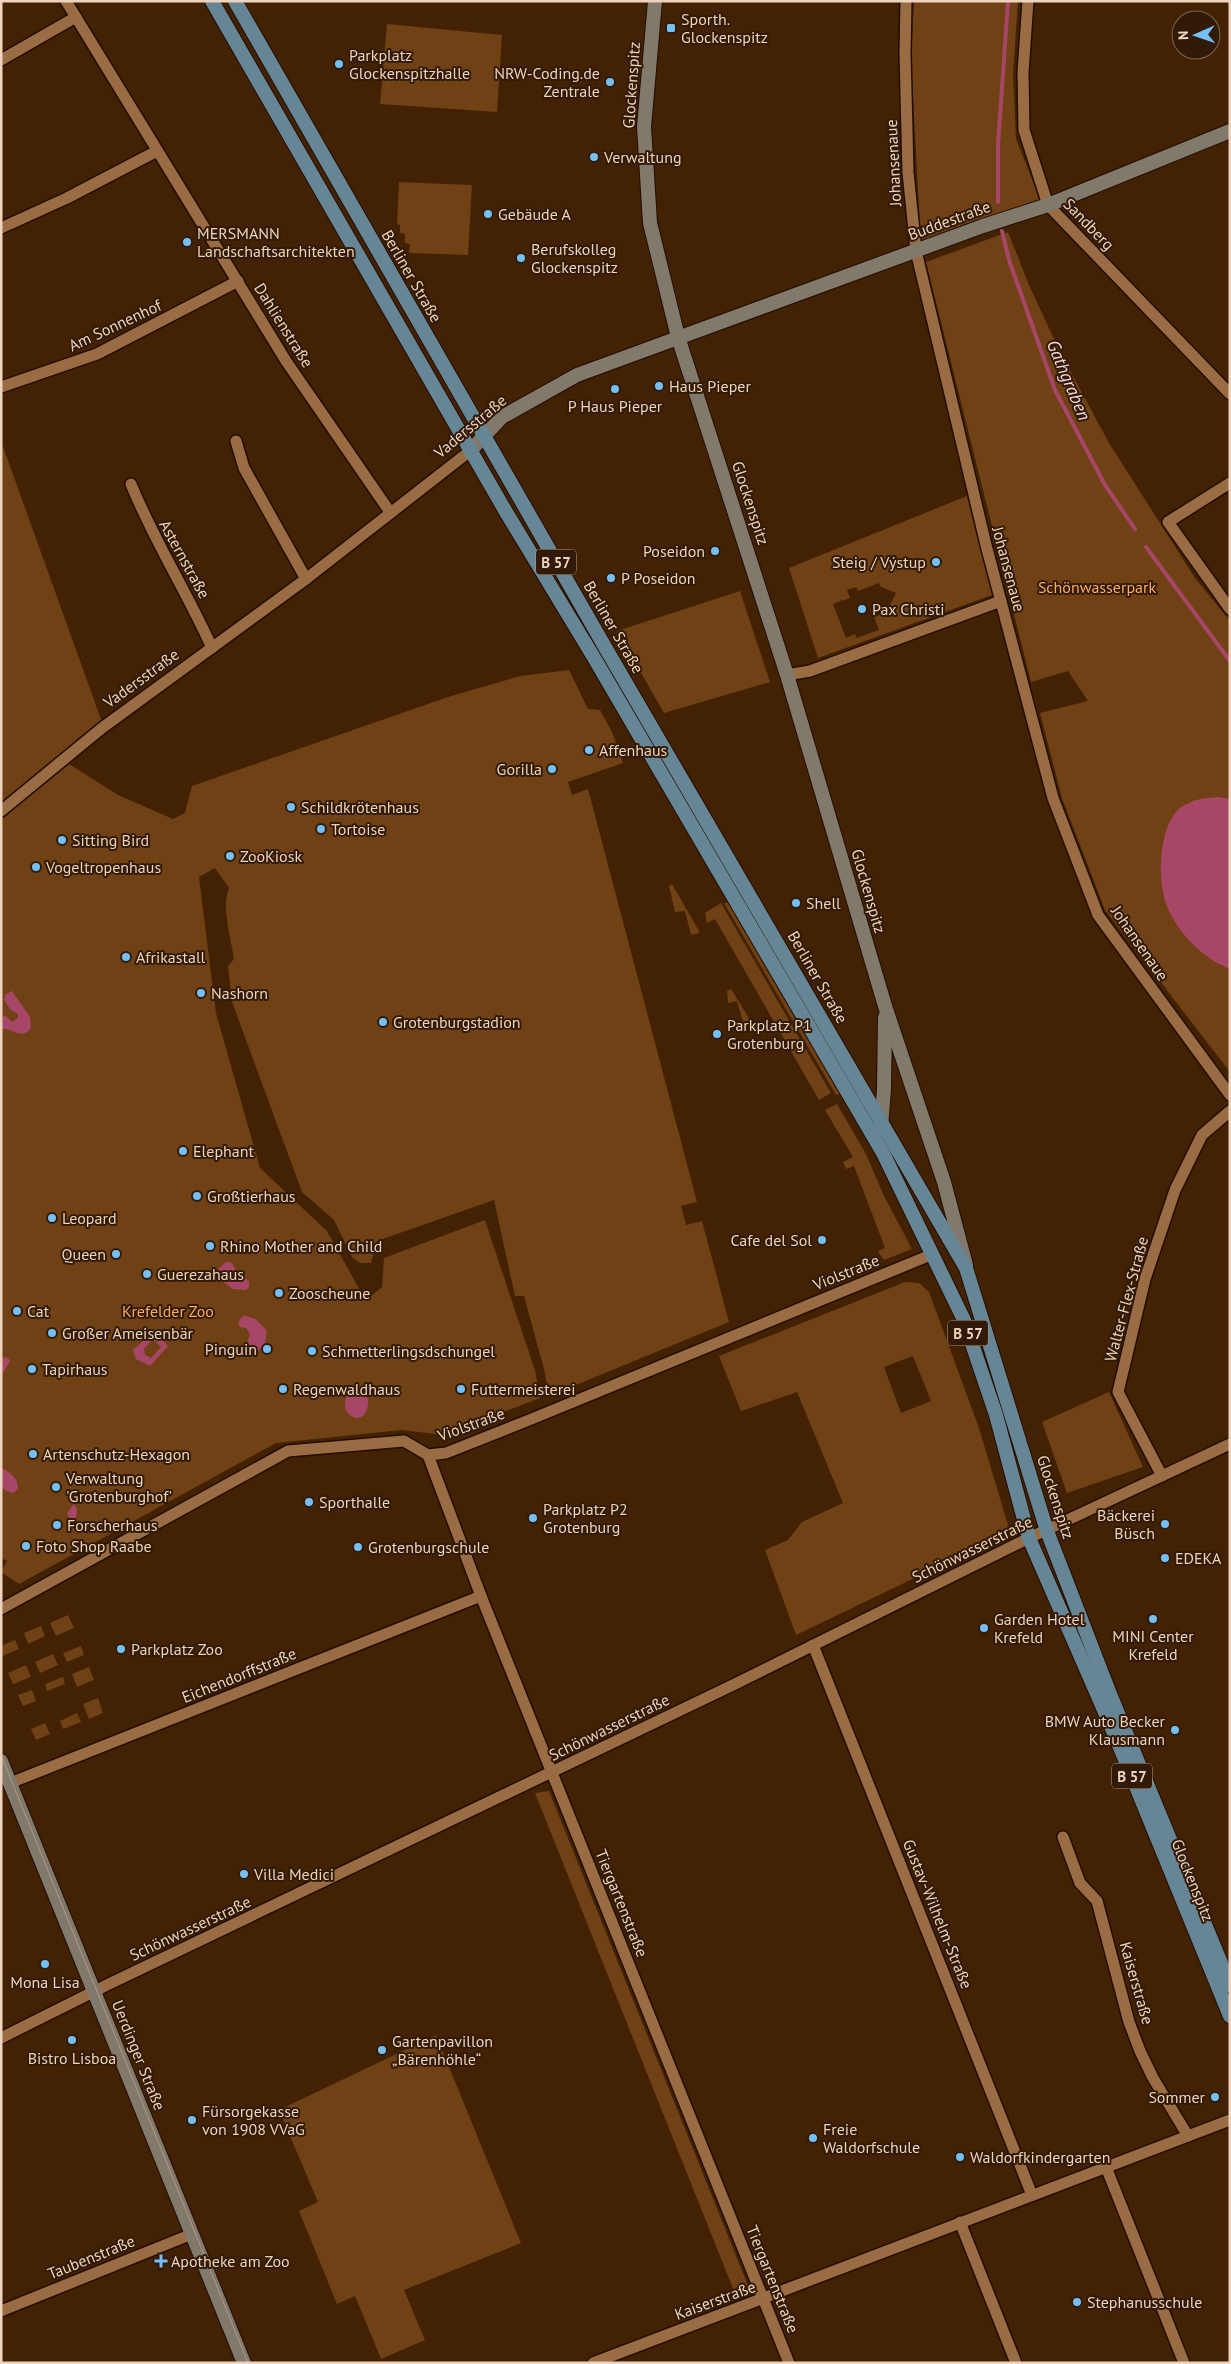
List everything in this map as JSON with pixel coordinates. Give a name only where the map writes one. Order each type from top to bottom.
[{"type":"main road","name":"Berliner Straße","points":[[212,1],[470,450],[883,1153],[933,1254]]},
{"type":"main road","name":"Berliner Straße","points":[[235,1],[484,436],[966,1268]]},
{"type":"main road","name":"Glockenspitz","points":[[656,1],[644,127],[650,223],[678,336],[787,675],[885,1006],[944,1182],[966,1268],[1047,1530],[1107,1685],[1230,1985]]},
{"type":"main road","name":"Buddestraße","points":[[678,336],[1048,205],[1230,130]]},
{"type":"main road","name":"Vadersstraße","points":[[470,450],[502,417],[577,375],[678,336]]},
{"type":"main road","name":"Glockenspitz","points":[[883,1153],[881,1121],[884,1089],[885,1006]]},
{"type":"main road","name":"Glockenspitz","points":[[933,1254],[967,1330],[996,1415],[1029,1538],[1117,1740],[1230,2016]]},
{"type":"main road","name":"Uerdinger Straße","points":[[1,1760],[244,2363]]},
{"type":"street","name":"Dahlienstraße","points":[[66,1],[286,361],[390,512]]},
{"type":"street","name":"Johansenaue","points":[[906,1],[905,52],[908,172],[916,251],[1001,601],[1053,798],[1098,914],[1230,1095]]},
{"type":"street","name":"Sandberg","points":[[1028,1],[1023,72],[1024,130],[1048,205],[1230,394]]},
{"type":"street","points":[[1,60],[76,17]]},
{"type":"street","points":[[1,228],[67,198],[157,151]]},
{"type":"street","name":"Am Sonnenhof","points":[[1,387],[97,354],[238,281]]},
{"type":"street","points":[[236,441],[244,468],[306,579]]},
{"type":"street","name":"Vadersstraße","points":[[1,811],[102,728],[306,579],[470,450]]},
{"type":"street","points":[[1230,483],[1168,522],[1230,608]]},
{"type":"street","name":"Asternstraße","points":[[131,484],[147,524],[192,602],[212,648]]},
{"type":"street","points":[[787,675],[810,671],[1001,601]]},
{"type":"street","name":"Walter-Flex-Straße","points":[[1162,1476],[1118,1392],[1145,1279],[1175,1190],[1202,1135],[1230,1111]]},
{"type":"street","name":"Violstraße","points":[[1,1609],[288,1451],[404,1442],[428,1455],[446,1453],[933,1254]]},
{"type":"street","name":"Schönwasserstraße","points":[[1,2038],[552,1772],[1029,1538],[1230,1444]]},
{"type":"street","name":"Tiergartenstraße","points":[[428,1455],[480,1596],[790,2363]]},
{"type":"street","name":"Eichendorffstraße","points":[[10,1783],[480,1596]]},
{"type":"street","name":"Gustav-Wilhelm-Straße","points":[[813,1645],[1032,2195]]},
{"type":"street","name":"Kaiserstraße","points":[[1062,1837],[1080,1883],[1097,1901],[1129,2022],[1140,2051],[1153,2078],[1188,2136]]},
{"type":"street","name":"Kaiserstraße","points":[[593,2363],[763,2300],[960,2222],[1230,2120]]},
{"type":"street","points":[[1106,2167],[1184,2363]]},
{"type":"street","points":[[960,2222],[1016,2363]]},
{"type":"street","name":"Taubenstraße","points":[[1,2311],[192,2234]]},
{"type":"green space","points":[[914,1],[1018,1],[1013,74],[1016,139],[1040,199],[921,245],[911,59]]},
{"type":"green space","points":[[387,24],[502,35],[497,112],[380,104]]},
{"type":"green space","points":[[399,182],[472,185],[468,255],[409,253],[410,244],[405,243],[405,234],[400,233],[400,225],[397,224]]},
{"type":"green space","name":"Schönwasserpark","points":[[1008,232],[1029,285],[1060,352],[1109,443],[1195,578],[1230,621],[1230,799],[1219,797],[1220,965],[1230,969],[1230,1072],[1105,910],[1062,798],[1040,713],[1088,701],[1068,671],[1031,682],[926,262]]},
{"type":"green space","points":[[1,441],[103,725],[1,807]]},
{"type":"green space","points":[[967,496],[992,595],[818,658],[789,568]],"holes":[[[879,583],[881,587],[896,593],[889,607],[890,611],[874,617],[879,630],[856,638],[855,634],[846,638],[833,604],[841,599],[842,601],[850,598],[847,590],[856,587],[858,591]]]},
{"type":"green space","points":[[740,591],[770,682],[664,713],[617,631]]},
{"type":"green space","name":"Krefelder Zoo","points":[[569,670],[588,709],[600,710],[612,732],[623,763],[568,782],[572,795],[588,789],[697,1202],[681,1206],[686,1225],[702,1221],[729,1322],[549,1396],[544,1369],[524,1296],[515,1296],[494,1200],[377,1241],[371,1263],[360,1263],[352,1257],[334,1220],[302,1192],[232,1002],[228,966],[234,959],[226,914],[229,888],[215,868],[199,877],[216,1013],[260,1168],[327,1231],[362,1294],[371,1296],[382,1287],[384,1258],[485,1220],[535,1370],[540,1398],[443,1435],[402,1430],[276,1443],[19,1584],[1,1572],[7,1561],[1,1558],[1,819],[69,764],[118,795],[173,819],[185,813],[192,786],[448,697],[520,676]]},
{"type":"green space","points":[[672,884],[699,933],[691,935],[685,911],[675,912],[669,886]]},
{"type":"green space","points":[[721,903],[831,1093],[819,1100],[715,919],[707,923],[705,913]]},
{"type":"green space","points":[[724,903],[729,903],[840,1094],[836,1095]]},
{"type":"green space","points":[[731,989],[752,1023],[744,1026],[737,1001],[728,1003],[727,991]]},
{"type":"green space","points":[[837,1104],[866,1154],[884,1196],[912,1249],[884,1260],[878,1251],[885,1248],[854,1166],[846,1169],[843,1162],[853,1157],[825,1110]]},
{"type":"green space","points":[[905,1282],[919,1283],[929,1292],[979,1428],[1008,1525],[1006,1534],[796,1635],[765,1550],[788,1540],[802,1522],[843,1503],[797,1392],[741,1411],[719,1356]],"holes":[[[913,1356],[931,1401],[901,1413],[884,1367]]]},
{"type":"green space","points":[[1109,1392],[1143,1467],[1067,1493],[1042,1422]]},
{"type":"green space","points":[[68,1615],[74,1628],[56,1636],[50,1623]]},
{"type":"green space","points":[[41,1626],[45,1636],[28,1644],[24,1633]]},
{"type":"green space","points":[[15,1640],[19,1649],[2,1656],[1,1646]]},
{"type":"green space","points":[[81,1646],[84,1655],[67,1662],[63,1653]]},
{"type":"green space","points":[[53,1654],[58,1665],[40,1673],[35,1662]]},
{"type":"green space","points":[[26,1665],[31,1677],[13,1684],[8,1673]]},
{"type":"green space","points":[[89,1667],[94,1680],[77,1687],[72,1674]]},
{"type":"green space","points":[[63,1677],[65,1684],[47,1691],[45,1684]]},
{"type":"green space","points":[[32,1690],[36,1701],[23,1706],[18,1695]]},
{"type":"green space","points":[[98,1698],[103,1713],[89,1719],[83,1704]]},
{"type":"green space","points":[[77,1713],[81,1722],[63,1729],[60,1721]]},
{"type":"green space","points":[[45,1723],[50,1734],[36,1740],[31,1729]]},
{"type":"green space","points":[[549,1791],[749,2288],[734,2291],[535,1793]]},
{"type":"green space","points":[[436,2035],[521,2243],[404,2290],[425,2340],[381,2359],[355,2296],[337,2304],[299,2211],[318,2202],[279,2110]]},
{"type":"shaded area","points":[[1219,797],[1230,799],[1230,969],[1201,952],[1177,925],[1171,916],[1164,896],[1161,869],[1164,841],[1167,828],[1173,816],[1180,808],[1189,803]]},
{"type":"shaded area","points":[[12,991],[30,1017],[31,1028],[28,1032],[20,1034],[1,1029],[1,1018],[5,1015],[12,1022],[18,1018],[18,1014],[11,1010],[4,1000],[6,994]]},
{"type":"shaded area","points":[[226,1262],[231,1262],[236,1270],[249,1281],[249,1287],[246,1290],[233,1289],[219,1279],[219,1268]]},
{"type":"shaded area","points":[[244,1315],[257,1320],[267,1331],[265,1343],[258,1351],[249,1351],[246,1348],[250,1334],[246,1328],[240,1327],[238,1322]]},
{"type":"shaded area","points":[[154,1331],[168,1346],[150,1366],[136,1359],[133,1350]],"holes":[[[153,1339],[161,1347],[151,1358],[145,1355],[144,1349]]]},
{"type":"shaded area","points":[[1,1357],[8,1358],[10,1361],[1,1376]]},
{"type":"shaded area","points":[[353,1387],[361,1388],[368,1398],[366,1411],[359,1418],[349,1414],[345,1407],[346,1398]]},
{"type":"shaded area","points":[[1,1467],[17,1481],[18,1489],[13,1493],[6,1491],[1,1486]]},
{"type":"shaded area","points":[[74,1504],[77,1510],[76,1518],[70,1520],[67,1513]]},
{"type":"waterway","name":"Gathgraben","points":[[998,202],[998,145],[1008,1]]},
{"type":"waterway","name":"Gathgraben","points":[[1002,231],[1009,260],[1055,390],[1105,485],[1135,529]]},
{"type":"waterway","name":"Gathgraben","points":[[1146,547],[1230,661]]},
{"type":"tram line","points":[[1,1755],[248,2363]]},
{"type":"place","name":"Sporth. Glockenspitz","points":[[671,28]]},
{"type":"place","name":"Parkplatz Glockenspitzhalle","points":[[339,64]]},
{"type":"place","name":"NRW-Coding.de Zentrale","points":[[610,82]]},
{"type":"place","name":"Verwaltung","points":[[594,157]]},
{"type":"place","name":"Gebäude A","points":[[488,214]]},
{"type":"place","name":"MERSMANN Landschaftsarchitekten","points":[[187,242]]},
{"type":"place","name":"Berufskolleg Glockenspitz","points":[[521,258]]},
{"type":"place","name":"Haus Pieper","points":[[659,386]]},
{"type":"place","name":"P Haus Pieper","points":[[615,389]]},
{"type":"place","name":"Poseidon","points":[[715,551]]},
{"type":"place","name":"Steig / Výstup","points":[[936,562]]},
{"type":"place","name":"P Poseidon","points":[[611,578]]},
{"type":"place","name":"Pax Christi","points":[[862,609]]},
{"type":"place","name":"Affenhaus","points":[[589,750]]},
{"type":"place","name":"Gorilla","points":[[552,769]]},
{"type":"place","name":"Schildkrötenhaus","points":[[291,807]]},
{"type":"place","name":"Tortoise","points":[[321,829]]},
{"type":"place","name":"Sitting Bird","points":[[62,840]]},
{"type":"place","name":"ZooKiosk","points":[[230,856]]},
{"type":"place","name":"Vogeltropenhaus","points":[[36,867]]},
{"type":"place","name":"Shell","points":[[796,903]]},
{"type":"place","name":"Afrikastall","points":[[126,957]]},
{"type":"place","name":"Nashorn","points":[[201,993]]},
{"type":"place","name":"Grotenburgstadion","points":[[383,1022]]},
{"type":"place","name":"Parkplatz P1 Grotenburg","points":[[717,1034]]},
{"type":"place","name":"Elephant","points":[[183,1151]]},
{"type":"place","name":"Großtierhaus","points":[[197,1196]]},
{"type":"place","name":"Leopard","points":[[52,1218]]},
{"type":"place","name":"Cafe del Sol","points":[[822,1240]]},
{"type":"place","name":"Rhino Mother and Child","points":[[210,1246]]},
{"type":"place","name":"Queen","points":[[116,1254]]},
{"type":"place","name":"Guerezahaus","points":[[147,1274]]},
{"type":"place","name":"Zooscheune","points":[[279,1293]]},
{"type":"place","name":"Cat","points":[[17,1311]]},
{"type":"place","name":"Großer Ameisenbär","points":[[52,1333]]},
{"type":"place","name":"Pinguin","points":[[267,1349]]},
{"type":"place","name":"Schmetterlingsdschungel","points":[[312,1351]]},
{"type":"place","name":"Tapirhaus","points":[[32,1369]]},
{"type":"place","name":"Regenwaldhaus","points":[[283,1389]]},
{"type":"place","name":"Futtermeisterei","points":[[461,1389]]},
{"type":"place","name":"Artenschutz-Hexagon","points":[[33,1454]]},
{"type":"place","name":"Verwaltung 'Grotenburghof'","points":[[56,1487]]},
{"type":"place","name":"Sporthalle","points":[[309,1502]]},
{"type":"place","name":"Parkplatz P2 Grotenburg","points":[[533,1518]]},
{"type":"place","name":"Bäckerei Büsch","points":[[1165,1524]]},
{"type":"place","name":"Forscherhaus","points":[[57,1525]]},
{"type":"place","name":"Foto Shop Raabe","points":[[26,1546]]},
{"type":"place","name":"Grotenburgschule","points":[[358,1547]]},
{"type":"place","name":"EDEKA","points":[[1165,1558]]},
{"type":"place","name":"MINI Center Krefeld","points":[[1153,1619]]},
{"type":"place","name":"Garden Hotel Krefeld","points":[[984,1628]]},
{"type":"place","name":"Parkplatz Zoo","points":[[121,1649]]},
{"type":"place","name":"BMW Auto Becker Klausmann","points":[[1175,1730]]},
{"type":"place","name":"Villa Medici","points":[[244,1874]]},
{"type":"place","name":"Mona Lisa","points":[[45,1964]]},
{"type":"place","name":"Bistro Lisboa","points":[[72,2040]]},
{"type":"place","name":"Gartenpavillon „Bärenhöhle“","points":[[382,2050]]},
{"type":"place","name":"Sommer","points":[[1215,2097]]},
{"type":"place","name":"Fürsorgekasse von 1908 VVaG","points":[[192,2120]]},
{"type":"place","name":"Freie Waldorfschule","points":[[813,2138]]},
{"type":"place","name":"Waldorfkindergarten","points":[[960,2157]]},
{"type":"place","name":"Apotheke am Zoo","points":[[161,2261]]},
{"type":"place","name":"Stephanusschule","points":[[1077,2302]]}]
